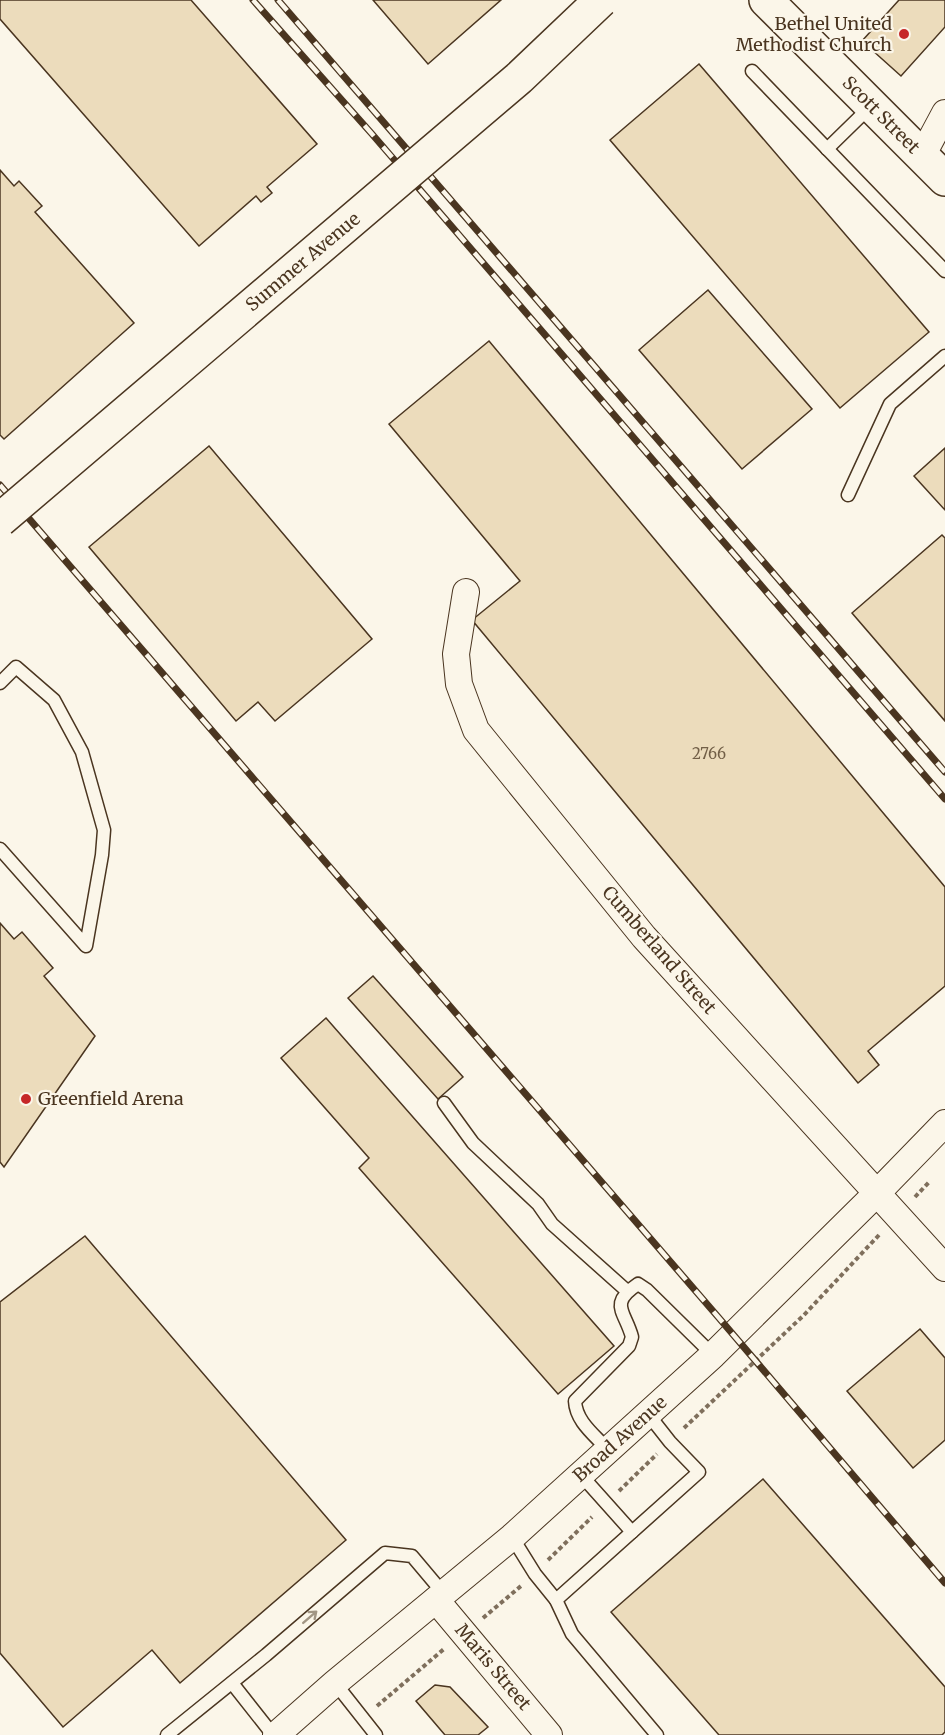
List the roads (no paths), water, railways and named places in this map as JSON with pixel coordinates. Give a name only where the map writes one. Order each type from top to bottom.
[{"type":"main road","name":"Summer Avenue","points":[[0,520],[519,78],[602,0]]},
{"type":"main road","name":"Scott Street","points":[[766,0],[945,179]]},
{"type":"street","points":[[922,156],[945,113]]},
{"type":"street","name":"Cumberland Street","points":[[466,592],[456,654],[459,684],[476,730],[644,937],[945,1268]]},
{"type":"street","name":"Broad Avenue","points":[[274,1735],[512,1537],[712,1356],[945,1123]]},
{"type":"street","name":"Maris Street","points":[[440,1597],[465,1633],[549,1735]]},
{"type":"lane","points":[[752,71],[945,271]]},
{"type":"lane","points":[[827,148],[872,106]]},
{"type":"lane","points":[[848,495],[890,404],[945,356]]},
{"type":"lane","points":[[0,683],[16,667],[54,700],[82,752],[104,830],[87,946],[0,849]]},
{"type":"lane","points":[[444,1103],[473,1143],[538,1204],[552,1224],[627,1291]]},
{"type":"lane","points":[[608,1450],[580,1420],[575,1411],[575,1401],[629,1346],[632,1337],[620,1309],[620,1302],[627,1291],[638,1284],[647,1290],[712,1356]]},
{"type":"lane","points":[[556,1600],[699,1472],[670,1442],[648,1414]]},
{"type":"lane","points":[[581,1474],[632,1532]]},
{"type":"lane","points":[[512,1537],[535,1574],[556,1600],[572,1634],[657,1735]]},
{"type":"lane","points":[[167,1735],[266,1655],[385,1553],[412,1556],[440,1597]]},
{"type":"lane","points":[[231,1683],[274,1735]]},
{"type":"lane","points":[[335,1683],[376,1735]]},
{"type":"railway","points":[[253,0],[372,134],[945,799]]},
{"type":"railway","points":[[278,0],[945,772]]},
{"type":"railway","points":[[0,485],[945,1583]]},
{"type":"place","name":"Bethel United Methodist Church","points":[[904,34]]},
{"type":"place","name":"Greenfield Arena","points":[[26,1099]]}]
